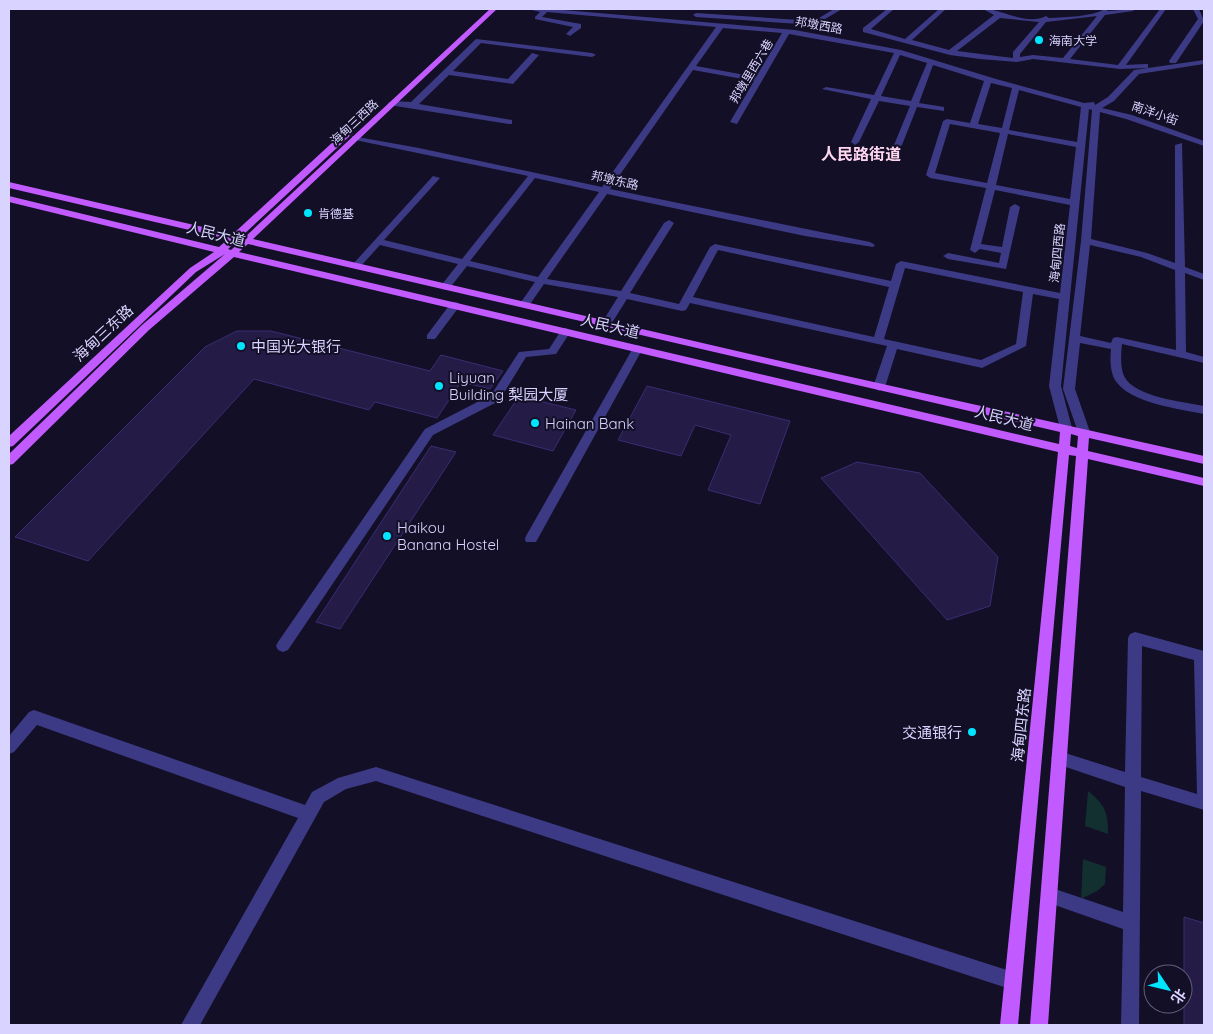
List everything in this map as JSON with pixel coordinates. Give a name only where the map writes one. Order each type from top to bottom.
[{"type":"main road","name":"海甸三西路","points":[[227,252],[236,237],[482,9]]},
{"type":"main road","name":"海甸三西路","points":[[227,252],[248,240],[494,9]]},
{"type":"main road","name":"人民大道","points":[[9,185],[879,387],[1204,460]]},
{"type":"main road","name":"人民大道","points":[[9,199],[1204,482]]},
{"type":"main road","name":"海甸三东路","points":[[9,443],[194,270],[227,252]]},
{"type":"main road","points":[[9,461],[227,252]]},
{"type":"main road","name":"海甸四东路","points":[[1009,1025],[1066,428]]},
{"type":"main road","points":[[1039,1025],[1084,432]]},
{"type":"street","name":"邦墩西路","points":[[531,9],[787,31],[898,52],[988,80],[1096,108]]},
{"type":"street","points":[[622,9],[810,23],[822,20],[838,9]]},
{"type":"street","points":[[891,9],[866,30],[950,53],[1017,60],[1029,57],[1120,67],[1140,67],[1204,56]]},
{"type":"street","points":[[908,40],[943,9]]},
{"type":"street","points":[[987,9],[999,16],[1018,21],[1133,9]]},
{"type":"street","points":[[1065,61],[1105,12],[1122,9]]},
{"type":"street","points":[[1120,67],[1163,9]]},
{"type":"street","points":[[1173,61],[1202,19],[1196,9]]},
{"type":"street","points":[[546,10],[537,18],[578,26],[570,34]]},
{"type":"street","points":[[950,53],[999,16]]},
{"type":"street","points":[[1017,60],[1016,54],[1046,19]]},
{"type":"street","points":[[524,305],[721,25]]},
{"type":"street","name":"邦墩里西六巷","points":[[734,122],[787,31]]},
{"type":"street","points":[[413,105],[479,41],[592,55]]},
{"type":"street","points":[[855,142],[898,52]]},
{"type":"street","points":[[447,72],[510,82],[535,55]]},
{"type":"street","points":[[898,145],[931,62]]},
{"type":"street","points":[[1096,108],[1111,99],[1137,72],[1204,62]]},
{"type":"street","points":[[690,67],[759,80]]},
{"type":"street","points":[[974,126],[988,80]]},
{"type":"street","points":[[1006,251],[976,248],[1016,87]]},
{"type":"street","points":[[826,89],[941,110]]},
{"type":"street","points":[[1084,105],[1111,99]]},
{"type":"street","points":[[392,103],[509,122]]},
{"type":"street","name":"海甸四西路","points":[[1066,428],[1055,386],[1084,105]]},
{"type":"street","name":"海甸四西路","points":[[1084,432],[1069,389],[1086,241],[1096,108]]},
{"type":"street","name":"南洋小街","points":[[1096,108],[1129,117],[1204,144]]},
{"type":"street","points":[[1075,203],[930,175],[947,121],[1081,145]]},
{"type":"street","name":"邦墩东路","points":[[355,138],[604,190],[777,229],[870,245]]},
{"type":"street","points":[[1179,145],[1181,355]]},
{"type":"street","points":[[445,286],[533,175]]},
{"type":"street","points":[[358,265],[436,178]]},
{"type":"street","points":[[948,256],[1003,267],[1015,207]]},
{"type":"street","points":[[606,324],[669,224]]},
{"type":"street","points":[[1086,241],[1144,255],[1204,276]]},
{"type":"street","points":[[379,242],[463,264],[541,281],[624,295],[682,308],[715,247],[894,285]]},
{"type":"street","points":[[879,342],[901,264],[1065,297]]},
{"type":"street","points":[[687,299],[982,364],[1021,346],[1028,290]]},
{"type":"street","points":[[431,337],[455,305]]},
{"type":"street","points":[[282,646],[429,432],[495,398],[523,354],[552,352],[566,331]]},
{"type":"street","points":[[1074,338],[1116,347]]},
{"type":"street","points":[[1204,360],[1117,340],[1116,365],[1120,379],[1129,388],[1152,398],[1204,410]]},
{"type":"street","points":[[879,387],[893,345]]},
{"type":"street","points":[[531,539],[638,348]]},
{"type":"street","points":[[1130,1025],[1135,638],[1200,656],[1204,791]]},
{"type":"street","points":[[9,747],[34,717],[308,814]]},
{"type":"street","points":[[1059,758],[1204,803]]},
{"type":"street","points":[[190,1025],[318,797],[343,783],[376,774],[1013,982]]},
{"type":"street","points":[[1049,895],[1131,923]]},
{"type":"green space","points":[[1088,791],[1102,805],[1106,814],[1108,834],[1085,826]]},
{"type":"green space","points":[[1083,859],[1106,867],[1105,884],[1097,891],[1081,899]]},
{"type":"building","points":[[237,331],[271,331],[430,371],[441,355],[503,371],[490,389],[461,382],[437,418],[375,402],[369,410],[254,379],[88,561],[15,537],[205,347]]},
{"type":"building","points":[[647,386],[790,421],[760,504],[708,490],[731,435],[695,425],[681,456],[618,440]]},
{"type":"building","name":"Hainan Bank","points":[[519,396],[576,410],[553,451],[493,435]]},
{"type":"building","points":[[431,446],[456,452],[340,629],[316,622]]},
{"type":"building","points":[[857,462],[920,473],[998,557],[990,606],[947,620],[821,478]]},
{"type":"building","points":[[1184,917],[1204,923],[1204,1025],[1184,1025],[1184,1014],[1193,1014],[1193,964],[1184,964]]},
{"type":"place","name":"海南大学","points":[[1039,40]]},
{"type":"place","name":"肯德基","points":[[308,213]]},
{"type":"place","name":"中国光大银行","points":[[241,346]]},
{"type":"place","name":"Liyuan Building 梨园大厦","points":[[439,386]]},
{"type":"place","name":"Hainan Bank","points":[[535,423]]},
{"type":"place","name":"Haikou Banana Hostel","points":[[387,536]]},
{"type":"place","name":"交通银行","points":[[972,732]]},
{"type":"district","name":"人民路街道","points":[[861,154]]}]
